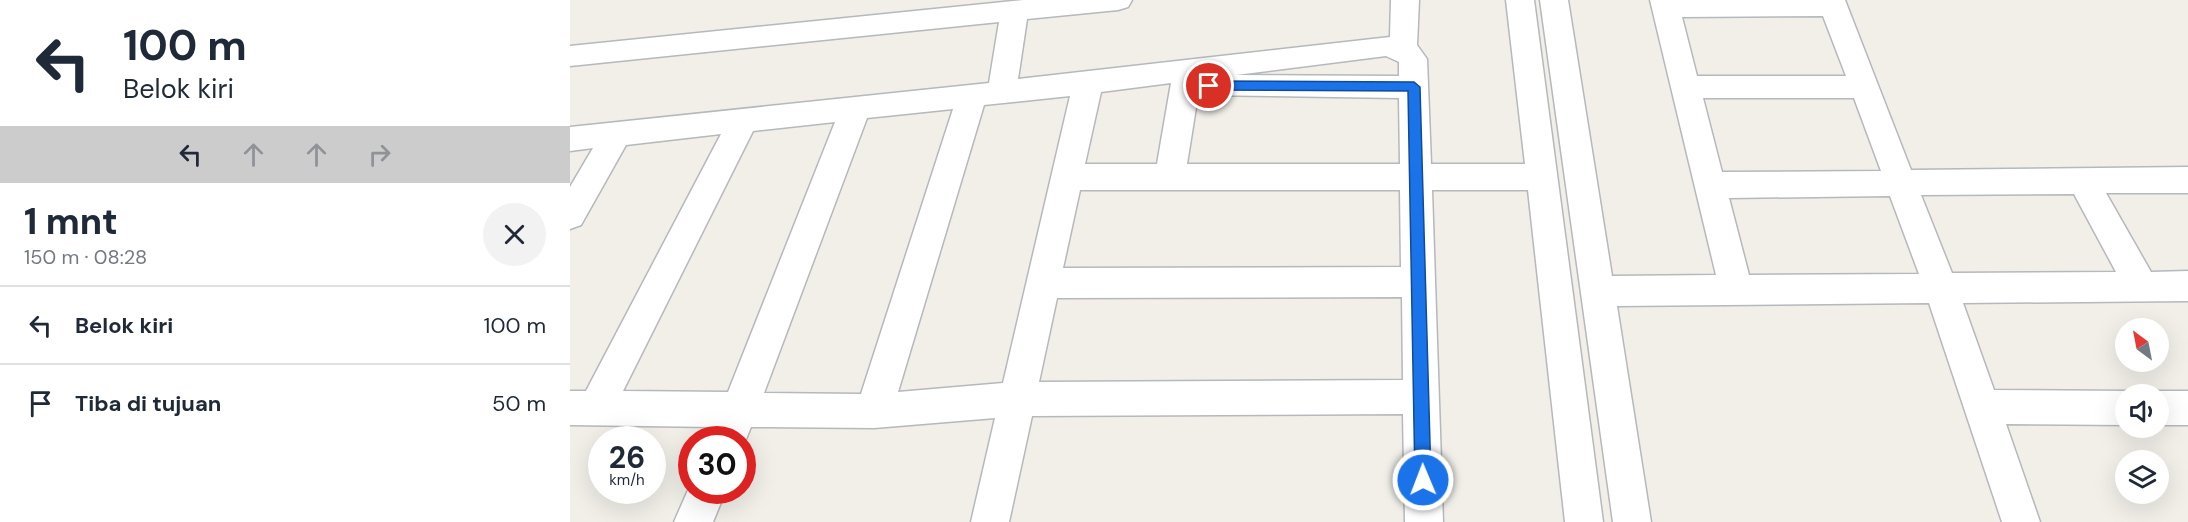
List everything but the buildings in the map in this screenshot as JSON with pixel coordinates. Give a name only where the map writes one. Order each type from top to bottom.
[{"type":"street","points":[[570,56],[1118,0]]},
{"type":"street","points":[[1403,51],[1405,0]]},
{"type":"street","points":[[1520,0],[1584,522]]},
{"type":"street","points":[[1554,0],[1632,522]]},
{"type":"street","points":[[1737,289],[1665,4],[1832,3],[1940,286],[2021,522]]},
{"type":"street","points":[[873,411],[1014,11]]},
{"type":"street","points":[[1187,78],[1386,46],[1403,51],[1413,59],[1424,522]]},
{"type":"street","points":[[1170,176],[1187,78]]},
{"type":"street","points":[[570,139],[1088,83],[1187,78],[1414,87]]},
{"type":"street","points":[[990,522],[1088,83]]},
{"type":"street","points":[[1686,87],[1863,87]]},
{"type":"street","points":[[735,424],[856,107]]},
{"type":"street","points":[[743,120],[583,408],[735,424],[1017,399],[1421,397]]},
{"type":"street","points":[[570,216],[617,134]]},
{"type":"street","points":[[1067,177],[1542,177]]},
{"type":"street","points":[[1710,185],[2188,180]]},
{"type":"street","points":[[2083,181],[2142,287]]},
{"type":"street","points":[[1044,283],[1418,282]]},
{"type":"street","points":[[1598,291],[1940,286],[2188,286]]},
{"type":"street","points":[[1982,407],[2115,408]]},
{"type":"street","points":[[2169,408],[2188,408]]},
{"type":"street","points":[[693,522],[701,504]]},
{"type":"route","points":[[1209,86],[1414,87],[1423,480]]}]
